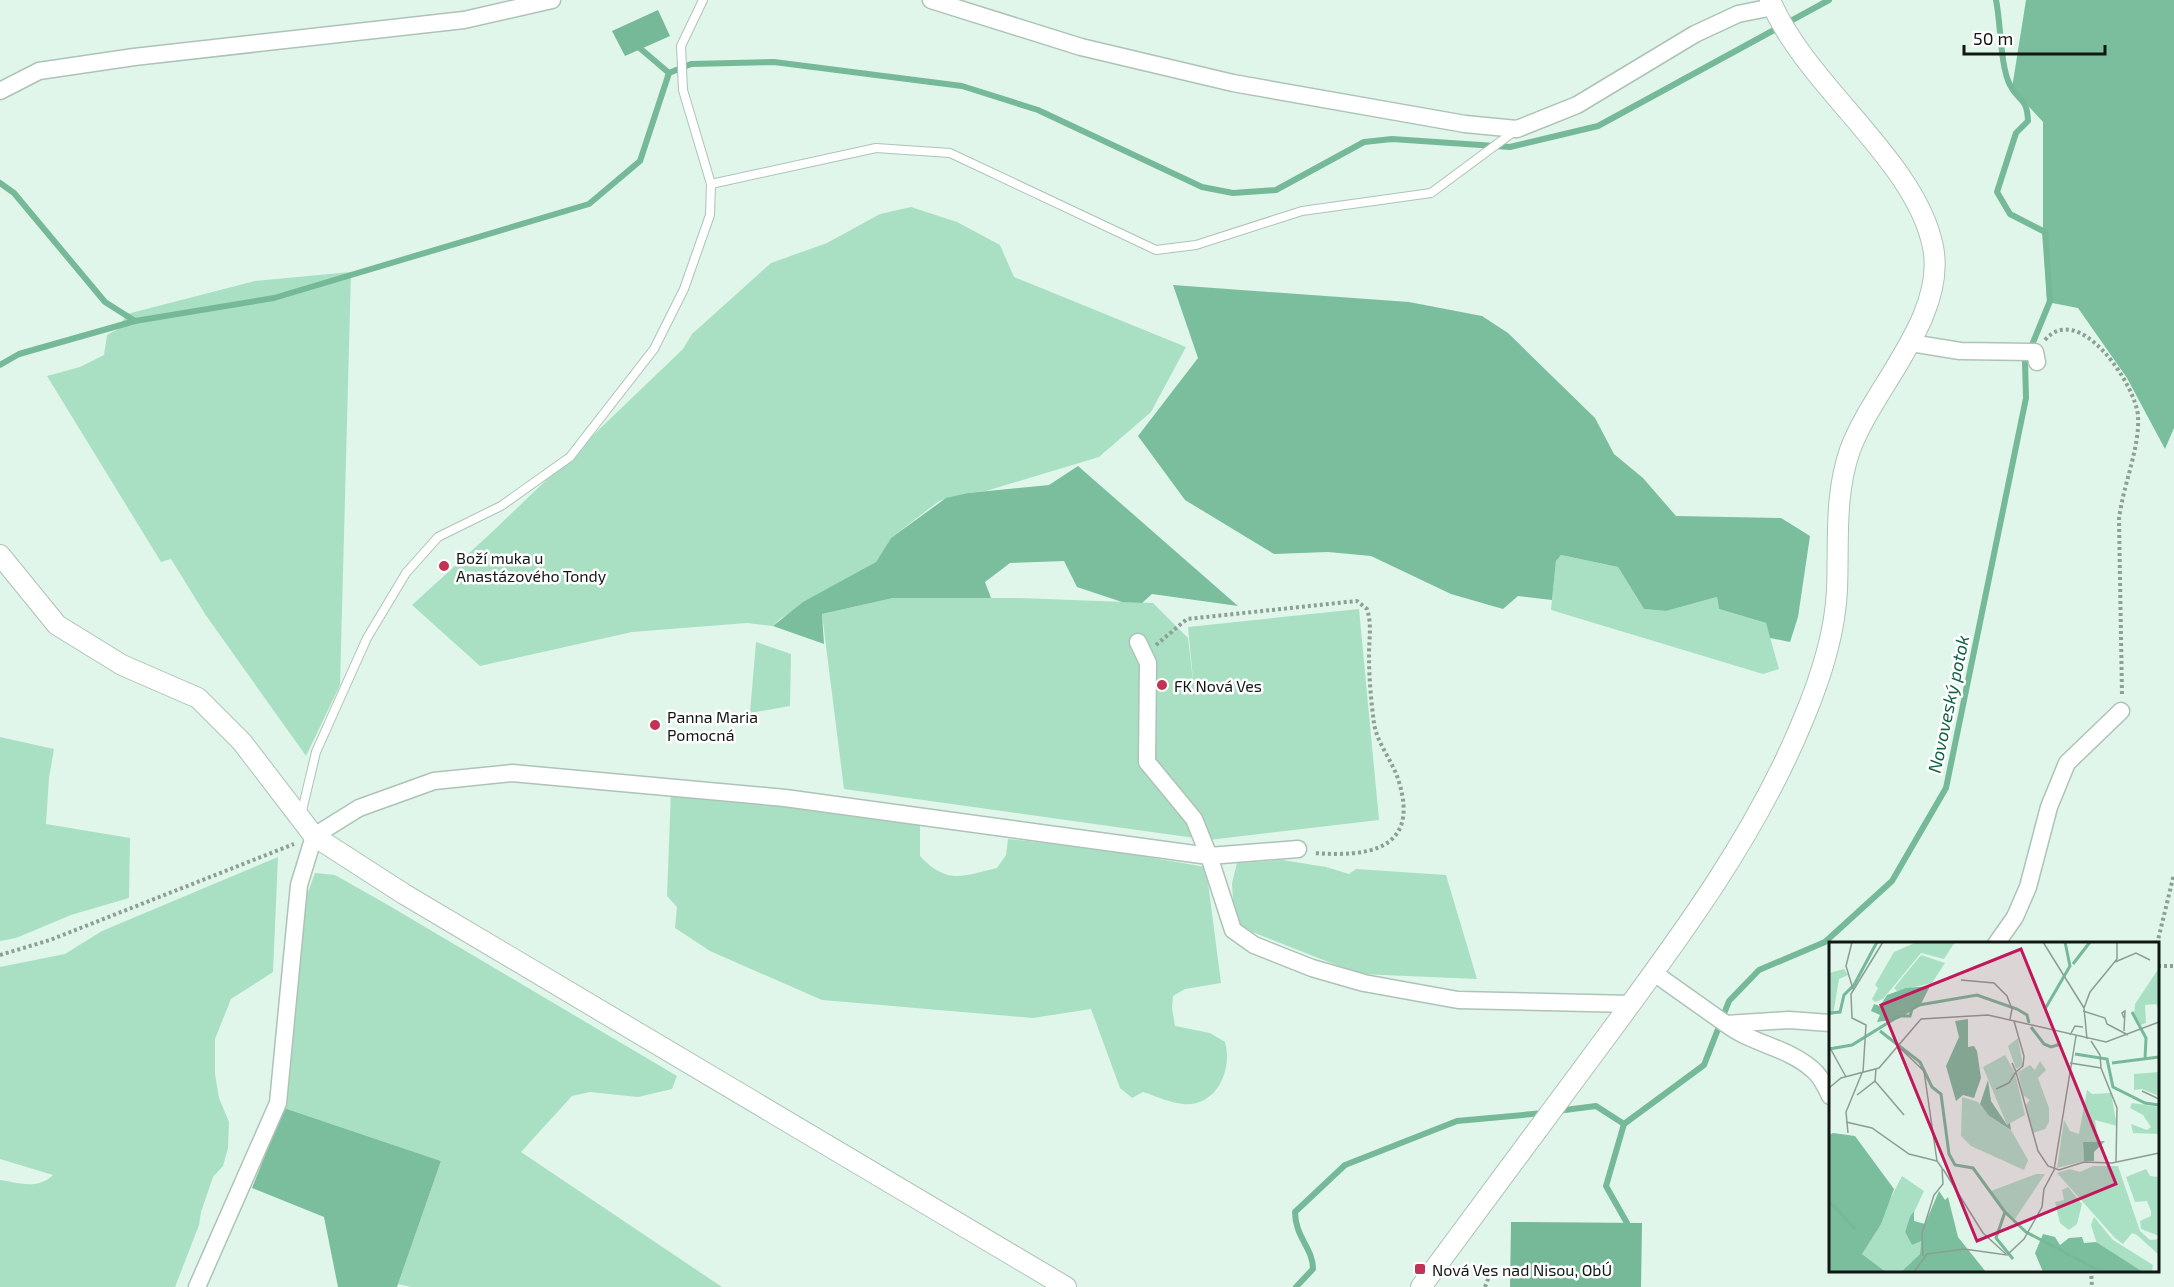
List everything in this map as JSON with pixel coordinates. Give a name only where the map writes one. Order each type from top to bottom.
[{"type":"street","points":[[0,90],[39,71],[134,57],[464,20],[552,0]]},
{"type":"street","points":[[931,0],[1081,47],[1233,83],[1510,134],[1577,105],[1695,34],[1738,14],[1772,4],[1820,80],[1890,162],[1927,225],[1934,251],[1934,270],[1927,300],[1911,343],[1860,426],[1842,476],[1838,502],[1837,595],[1826,656],[1804,719],[1758,811],[1714,886],[1654,973],[1421,1287]]},
{"type":"street","points":[[1911,343],[1960,351],[2036,357]]},
{"type":"street","points":[[0,555],[57,625],[122,665],[198,698],[242,742],[301,815],[314,836],[415,900],[1066,1287]]},
{"type":"street","points":[[1141,649],[1148,663],[1147,762],[1194,819],[1209,856],[1233,930],[1254,945],[1312,968],[1364,983],[1458,1000],[1631,1004]]},
{"type":"street","points":[[1997,942],[2014,917],[2028,887],[2049,807],[2067,763],[2121,711]]},
{"type":"street","points":[[197,1287],[278,1102],[299,885],[314,836],[360,808],[434,781],[512,773],[785,798],[1209,856],[1298,849]]},
{"type":"street","points":[[1654,973],[1741,1036],[1782,1051],[1814,1069],[1829,1094]]},
{"type":"street","points":[[1726,1024],[1789,1020],[1829,1023]]},
{"type":"lane","points":[[301,815],[316,752],[367,638],[406,573],[438,537],[501,506],[570,457],[654,348],[684,289],[710,215],[711,184],[683,90],[681,46],[703,0]]},
{"type":"lane","points":[[711,184],[876,147],[950,153],[1156,250],[1196,245],[1302,211],[1431,193],[1510,134]]},
{"type":"path","points":[[2036,357],[2050,334],[2063,331],[2095,340],[2122,375],[2134,397],[2139,433],[2122,495],[2119,519],[2121,711]]},
{"type":"path","points":[[1141,649],[1187,620],[1357,601],[1367,609],[1371,633],[1369,655],[1374,724],[1399,781],[1402,812],[1396,833],[1382,848],[1345,854],[1298,849]]},
{"type":"path","points":[[0,955],[50,940],[314,836]]},
{"type":"path","points":[[2157,942],[2174,874]]},
{"type":"path","points":[[2091,1272],[2092,1287]]},
{"type":"path","points":[[1485,1287],[1490,1274]]},
{"type":"shaded area","points":[[2026,0],[2174,0],[2174,428],[2165,449],[2127,378],[2078,308],[2047,302],[2043,232],[2043,122],[2012,88]]},
{"type":"shaded area","points":[[658,10],[670,36],[625,56],[612,31]]},
{"type":"shaded area","points":[[911,207],[957,222],[1000,245],[1014,277],[1186,347],[1151,412],[1099,457],[986,491],[939,501],[891,538],[876,562],[780,619],[773,626],[747,623],[632,632],[480,666],[412,605],[491,533],[683,349],[692,334],[771,263],[827,243],[880,214]]},
{"type":"shaded area","points":[[351,272],[340,685],[306,756],[205,614],[171,559],[161,562],[47,376],[80,367],[104,355],[107,335],[118,329],[127,314],[255,281]]},
{"type":"shaded area","points":[[1173,285],[1409,302],[1482,316],[1508,333],[1595,418],[1614,454],[1643,478],[1676,516],[1781,518],[1810,536],[1798,617],[1790,642],[1770,638],[1766,623],[1719,609],[1717,597],[1666,611],[1644,609],[1618,567],[1561,555],[1556,561],[1552,600],[1518,596],[1503,609],[1451,594],[1371,556],[1328,552],[1274,554],[1185,500],[1138,436],[1198,358]]},
{"type":"shaded area","points":[[1078,466],[1238,606],[1152,594],[1142,603],[1122,602],[1077,587],[1064,561],[1010,563],[985,582],[991,598],[893,598],[822,614],[824,644],[773,626],[803,602],[876,562],[891,538],[946,498],[968,493],[1049,485]]},
{"type":"shaded area","points":[[1561,555],[1618,567],[1644,609],[1666,611],[1717,597],[1719,609],[1766,623],[1779,669],[1763,674],[1551,610],[1556,560]]},
{"type":"shaded area","points":[[893,598],[1019,598],[1153,603],[1188,638],[1194,690],[1188,627],[1359,609],[1379,820],[1209,840],[844,789],[822,614]]},
{"type":"shaded area","points":[[756,642],[791,654],[790,706],[750,713]]},
{"type":"shaded area","points":[[0,737],[54,749],[49,778],[46,824],[130,838],[129,898],[71,915],[16,938],[0,941]]},
{"type":"shaded area","points":[[671,790],[920,823],[920,856],[938,871],[947,875],[974,874],[997,868],[1006,855],[1008,839],[1094,848],[1206,867],[1221,983],[1185,989],[1173,996],[1172,1008],[1175,1026],[1210,1033],[1225,1042],[1226,1064],[1219,1085],[1205,1100],[1195,1103],[1173,1102],[1143,1092],[1132,1098],[1120,1088],[1091,1009],[1033,1018],[822,1000],[710,951],[675,928],[677,907],[667,896]]},
{"type":"shaded area","points":[[278,857],[273,972],[231,999],[215,1039],[215,1074],[219,1098],[229,1122],[228,1148],[223,1166],[213,1177],[199,1225],[175,1287],[0,1287],[0,1180],[34,1184],[41,1183],[53,1175],[0,1159],[0,967],[65,954],[102,931]]},
{"type":"shaded area","points":[[1282,860],[1326,867],[1349,874],[1356,869],[1446,875],[1477,979],[1359,974],[1247,930],[1234,918],[1232,883],[1237,863]]},
{"type":"shaded area","points":[[315,873],[335,875],[677,1076],[672,1089],[638,1097],[590,1092],[572,1096],[521,1152],[722,1287],[411,1287],[398,1284],[441,1161],[284,1108],[307,895]]},
{"type":"shaded area","points":[[284,1108],[441,1161],[397,1287],[338,1287],[324,1217],[252,1188]]},
{"type":"shaded area","points":[[1511,1222],[1642,1223],[1641,1287],[1510,1287]]},
{"type":"waterway","points":[[0,183],[14,193],[105,302],[135,321],[274,298],[589,204],[640,161],[669,73],[691,64],[774,62],[962,86],[1038,110],[1202,187],[1233,193],[1276,190],[1364,142],[1392,139],[1510,147],[1598,126],[1829,0]]},
{"type":"waterway","name":"Novoveský potok","points":[[1557,1111],[1596,1106],[1624,1124],[1704,1065],[1729,1001],[1759,970],[1825,942],[1892,881],[1946,788],[2026,398],[2025,362],[2050,301],[2045,232],[2010,214],[1997,192],[2016,133],[2028,121],[2026,107],[2013,90],[2007,77],[2002,56],[1996,0]]},
{"type":"waterway","points":[[635,44],[669,73]]},
{"type":"waterway","points":[[0,365],[19,354],[135,321]]},
{"type":"waterway","name":"Novoveský potok","points":[[1296,1287],[1313,1269],[1310,1255],[1298,1228],[1295,1212],[1345,1165],[1457,1121],[1544,1113]]},
{"type":"waterway","points":[[1624,1124],[1606,1186],[1627,1223],[1626,1229]]},
{"type":"place","name":"Boží muka u Anastázového Tondy","points":[[444,566]]},
{"type":"place","name":"FK Nová Ves","points":[[1162,685]]},
{"type":"place","name":"Panna Maria Pomocná","points":[[655,725]]},
{"type":"place","name":"Nová Ves nad Nisou, ObÚ","points":[[1420,1269]]}]
